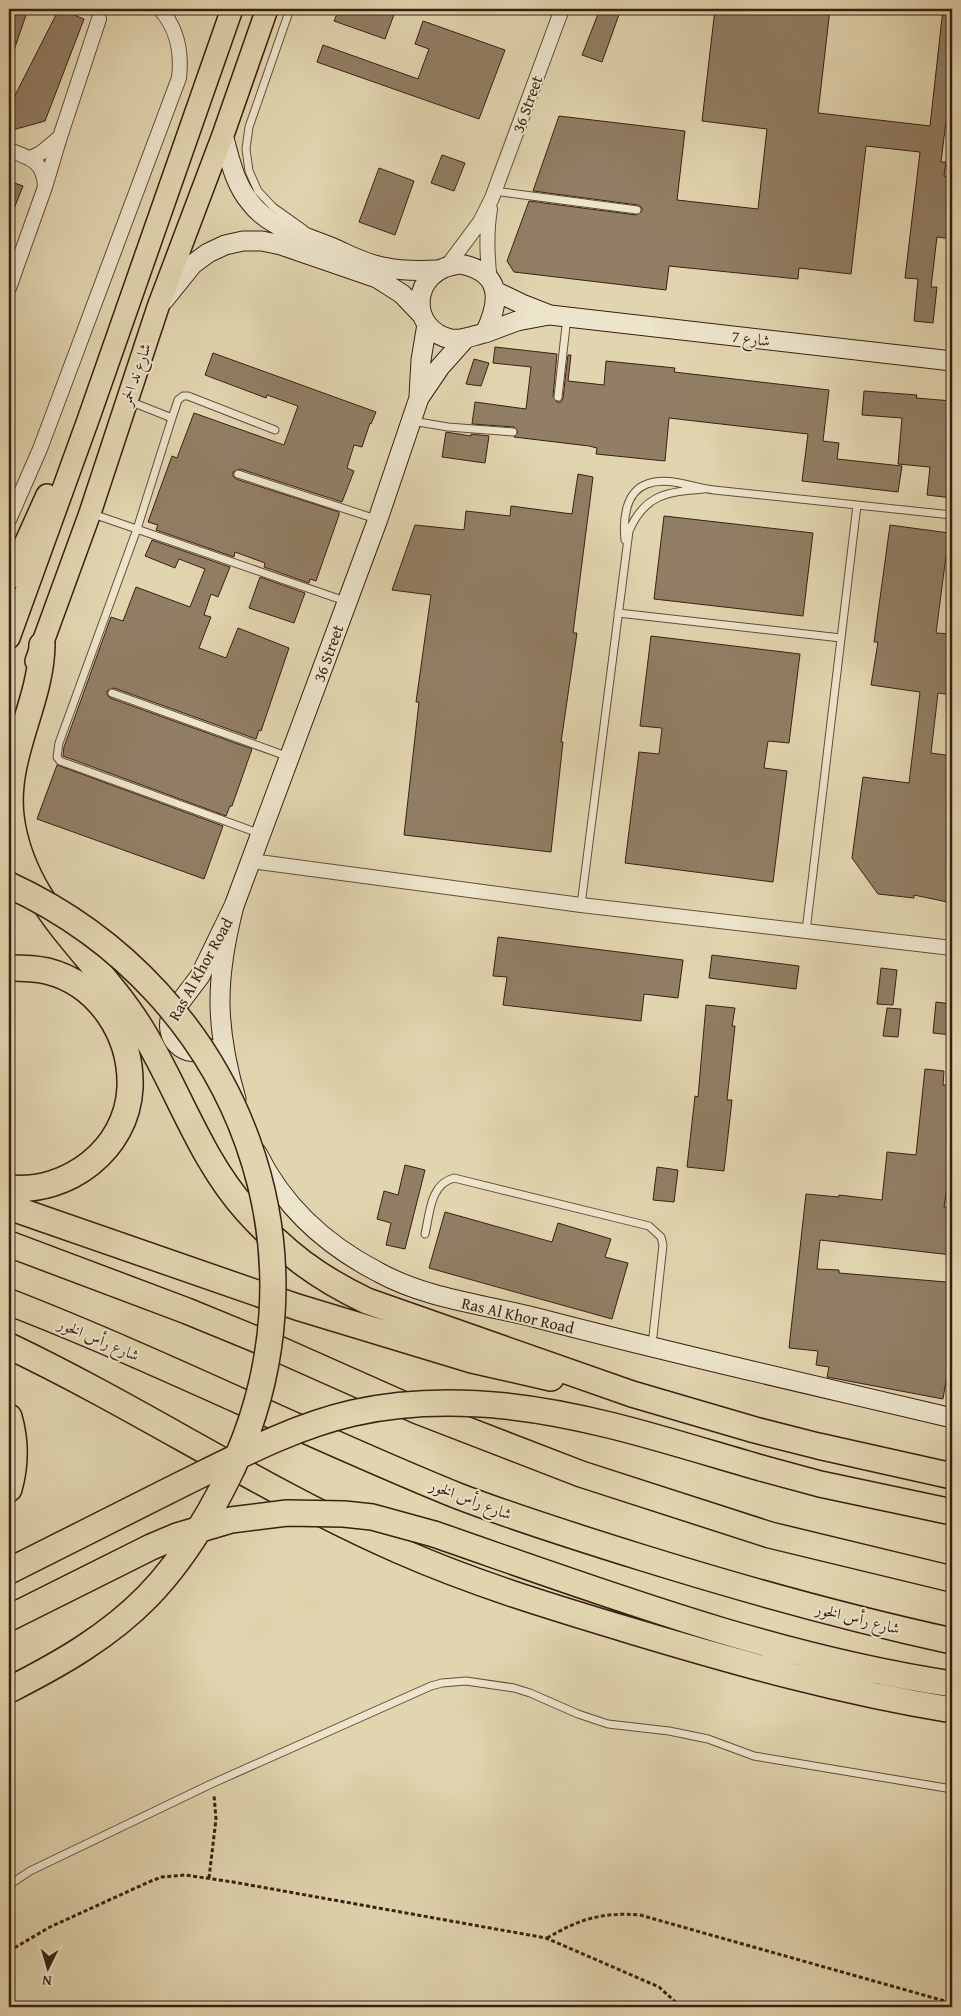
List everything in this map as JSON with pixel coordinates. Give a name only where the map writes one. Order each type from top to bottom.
[{"type":"highway","points":[[42,645],[42,661],[34,697],[11,772],[11,815],[20,857],[36,893],[47,909],[106,979],[141,1029],[201,1143],[228,1189],[260,1225],[288,1252],[310,1270],[367,1301],[632,1394],[764,1432],[881,1461],[952,1476]]},
{"type":"highway","points":[[9,884],[34,896],[72,919],[116,951],[161,996],[200,1047],[232,1103],[251,1150],[265,1202],[270,1232],[273,1291],[269,1350],[255,1411],[231,1473],[202,1527],[168,1574],[128,1615],[75,1654],[9,1690]]},
{"type":"highway","points":[[9,968],[32,968],[62,976],[87,991],[104,1006],[120,1035],[129,1065],[130,1089],[120,1125],[106,1148],[88,1166],[47,1186],[20,1189],[9,1188]]},
{"type":"highway","points":[[9,1207],[288,1304],[413,1342],[510,1370],[632,1394]]},
{"type":"highway","points":[[9,1244],[187,1311],[282,1350],[418,1411],[581,1474],[770,1535],[952,1579]]},
{"type":"highway","name":"شارع رأس الخور","points":[[9,1302],[152,1361],[329,1442],[470,1500],[568,1535],[685,1571],[778,1598],[952,1641]]},
{"type":"highway","points":[[9,1346],[92,1389],[306,1506],[449,1572],[548,1606],[761,1669],[869,1696],[952,1710]]},
{"type":"highway","points":[[9,1571],[255,1448],[304,1427],[354,1413],[406,1405],[459,1403],[504,1406],[593,1420],[837,1488],[952,1512]]},
{"type":"highway","points":[[9,1417],[13,1432],[15,1455],[9,1489]]},
{"type":"highway","points":[[9,1618],[151,1547],[177,1536],[231,1520],[287,1513],[344,1514],[372,1517],[434,1534],[636,1605],[785,1649],[878,1671],[952,1684]]},
{"type":"main road","name":"شارع ند الحمر","points":[[9,638],[88,420],[232,9]]},
{"type":"main road","name":"شارع ند الحمر","points":[[9,742],[90,513],[158,307],[223,135],[267,9]]},
{"type":"main road","points":[[9,580],[54,478],[88,420]]},
{"type":"street","points":[[9,520],[40,449],[179,78],[181,60],[179,43],[172,26],[160,9]]},
{"type":"street","name":"36 Street","points":[[442,268],[480,222],[493,194],[562,9]]},
{"type":"street","points":[[9,288],[45,187],[99,19]]},
{"type":"street","points":[[158,307],[193,264],[208,252],[225,245],[244,241],[262,241],[281,245],[377,278],[402,294],[437,333],[451,339],[465,339],[485,333],[493,317],[496,304],[493,286],[482,272],[471,266],[460,264],[442,268],[400,270],[382,267],[364,262],[275,224],[251,204],[235,177],[223,135]]},
{"type":"street","points":[[30,158],[46,150],[60,137]]},
{"type":"street","points":[[9,150],[30,158],[39,165],[44,176],[45,187]]},
{"type":"street","name":"36 Street","points":[[493,194],[487,235],[493,286]]},
{"type":"street","points":[[425,319],[420,302],[422,290],[427,279],[442,268]]},
{"type":"street","name":"شارع 7","points":[[493,286],[522,304],[558,316],[952,361]]},
{"type":"street","name":"شارع 7","points":[[485,333],[517,322],[558,316]]},
{"type":"street","name":"36 Street","points":[[419,398],[425,319]]},
{"type":"street","name":"36 Street","points":[[234,906],[378,519],[419,398],[440,367],[465,339]]},
{"type":"street","points":[[251,861],[581,905],[952,948]]},
{"type":"street","name":"Ras Al Khor Road","points":[[221,1033],[213,1045],[207,1049],[192,1052],[179,1047],[170,1035],[170,1020],[172,1013],[200,976],[234,906]]},
{"type":"street","name":"Ras Al Khor Road","points":[[234,906],[221,964],[220,1008],[225,1059],[237,1103],[252,1145],[284,1198],[312,1226],[337,1247],[380,1274],[428,1292],[528,1315],[651,1348],[952,1418]]},
{"type":"lane","points":[[290,9],[250,127],[246,149],[247,160],[253,181],[265,200],[282,214],[334,248]]},
{"type":"lane","points":[[493,194],[637,210]]},
{"type":"lane","points":[[558,316],[558,397]]},
{"type":"lane","points":[[261,835],[60,761],[57,757],[59,743],[137,529],[178,400],[183,396],[275,430]]},
{"type":"lane","points":[[126,400],[172,418]]},
{"type":"lane","points":[[411,421],[448,427],[513,432]]},
{"type":"lane","points":[[238,474],[378,519]]},
{"type":"lane","points":[[626,552],[625,511],[633,496],[645,485],[662,481],[704,489],[952,515]]},
{"type":"lane","points":[[581,905],[629,531],[643,506],[655,498],[668,493],[704,489]]},
{"type":"lane","points":[[806,931],[857,505]]},
{"type":"lane","points":[[90,513],[347,602]]},
{"type":"lane","points":[[618,614],[841,638]]},
{"type":"lane","points":[[112,693],[289,758]]},
{"type":"lane","points":[[425,1234],[434,1195],[438,1186],[445,1180],[454,1178],[649,1226],[661,1237],[663,1245],[651,1348]]},
{"type":"lane","points":[[9,1885],[30,1871],[211,1784],[431,1686],[454,1681],[478,1682],[514,1688],[593,1720],[623,1727],[659,1730],[708,1739],[754,1756],[952,1789]]},
{"type":"path","points":[[208,1878],[216,1819],[216,1807],[211,1784]]},
{"type":"path","points":[[9,1951],[50,1927],[151,1881],[173,1876],[208,1878],[546,1938],[659,1987],[681,2007]]},
{"type":"path","points":[[546,1938],[574,1923],[586,1919],[613,1914],[640,1916],[952,2003]]},
{"type":"building","points":[[9,9],[28,9],[11,59],[9,59]]},
{"type":"building","points":[[59,9],[84,19],[45,121],[9,131],[9,107]]},
{"type":"building","points":[[339,9],[396,9],[385,39],[334,21]]},
{"type":"building","points":[[600,9],[621,9],[602,62],[582,55]]},
{"type":"building","points":[[715,9],[830,9],[818,113],[930,126],[943,9],[952,9],[952,121],[946,121],[941,162],[946,162],[944,176],[952,177],[952,239],[937,237],[931,287],[937,287],[933,323],[914,321],[918,279],[905,278],[920,152],[866,146],[851,274],[799,268],[798,279],[669,266],[666,290],[514,272],[507,261],[529,201],[636,215],[642,211],[642,208],[638,205],[533,191],[559,116],[685,131],[677,200],[758,209],[767,129],[702,121]]},
{"type":"building","points":[[423,21],[505,50],[479,119],[317,62],[323,45],[418,79],[429,49],[415,44]]},
{"type":"building","points":[[442,155],[465,163],[454,191],[431,183]]},
{"type":"building","points":[[379,168],[414,181],[395,235],[359,222]]},
{"type":"building","points":[[9,181],[23,186],[9,221]]},
{"type":"building","points":[[495,347],[557,354],[553,396],[557,402],[561,402],[563,398],[568,355],[571,355],[568,381],[604,385],[606,361],[675,368],[674,372],[829,390],[823,441],[839,443],[837,459],[902,466],[898,492],[802,481],[808,434],[669,418],[665,461],[596,454],[597,448],[589,446],[514,437],[518,432],[514,427],[472,424],[475,402],[526,409],[531,367],[493,363]]},
{"type":"building","points":[[213,353],[376,412],[362,447],[354,445],[347,468],[354,471],[342,502],[240,469],[233,472],[233,476],[236,479],[339,512],[316,581],[310,579],[309,583],[264,567],[265,563],[235,552],[234,557],[156,530],[158,525],[148,522],[172,456],[177,458],[194,413],[284,445],[298,406],[267,395],[266,398],[205,375]]},
{"type":"building","points":[[474,359],[489,363],[481,386],[466,384]]},
{"type":"building","points":[[864,391],[917,395],[916,398],[952,401],[952,424],[947,460],[952,461],[952,498],[927,495],[930,467],[898,464],[902,418],[862,415]]},
{"type":"building","points":[[446,432],[471,436],[471,434],[489,436],[485,463],[442,457]]},
{"type":"building","points":[[578,474],[593,477],[573,633],[577,633],[561,742],[563,742],[551,852],[404,835],[419,702],[416,702],[431,595],[392,590],[415,525],[464,530],[466,511],[510,516],[511,506],[572,514]]},
{"type":"building","points":[[664,516],[813,533],[803,616],[654,599]]},
{"type":"building","points":[[890,525],[949,533],[936,633],[952,634],[952,695],[938,693],[931,753],[952,756],[952,903],[914,895],[914,898],[878,894],[852,858],[863,777],[909,783],[920,692],[871,685],[878,642],[874,642]]},
{"type":"building","points":[[152,540],[230,567],[218,597],[211,594],[204,615],[211,617],[199,648],[226,658],[238,628],[289,648],[261,731],[259,730],[256,739],[114,688],[107,691],[110,698],[252,749],[232,806],[230,806],[226,816],[63,756],[64,747],[111,617],[123,621],[136,587],[190,607],[205,569],[179,559],[175,568],[145,556]]},
{"type":"building","points":[[260,577],[305,593],[294,623],[249,608]]},
{"type":"building","points":[[651,636],[800,654],[789,743],[768,741],[764,768],[787,771],[773,882],[625,863],[639,752],[659,754],[662,728],[640,726]]},
{"type":"building","points":[[57,765],[223,826],[204,879],[37,819]]},
{"type":"building","points":[[498,937],[683,960],[678,998],[644,994],[641,1021],[503,1005],[507,977],[493,976]]},
{"type":"building","points":[[712,955],[799,966],[796,989],[709,978]]},
{"type":"building","points":[[881,968],[897,970],[893,1005],[877,1004]]},
{"type":"building","points":[[936,1002],[952,1004],[952,1035],[933,1033]]},
{"type":"building","points":[[706,1005],[735,1008],[732,1026],[735,1026],[727,1100],[732,1100],[724,1171],[687,1167],[695,1096],[698,1097]]},
{"type":"building","points":[[887,1008],[901,1009],[898,1037],[883,1036]]},
{"type":"building","points":[[925,1069],[944,1071],[943,1085],[952,1085],[952,1179],[948,1179],[944,1207],[952,1208],[952,1255],[820,1240],[817,1269],[839,1270],[839,1273],[946,1282],[952,1288],[952,1344],[943,1399],[827,1377],[829,1367],[816,1365],[818,1351],[789,1348],[806,1194],[839,1197],[839,1195],[882,1200],[887,1152],[916,1155]]},
{"type":"building","points":[[405,1165],[425,1170],[405,1249],[386,1245],[391,1223],[377,1219],[384,1191],[398,1195]]},
{"type":"building","points":[[657,1167],[678,1170],[674,1202],[653,1200]]},
{"type":"building","points":[[445,1212],[552,1242],[558,1223],[611,1239],[605,1257],[628,1263],[612,1319],[429,1268]]}]
